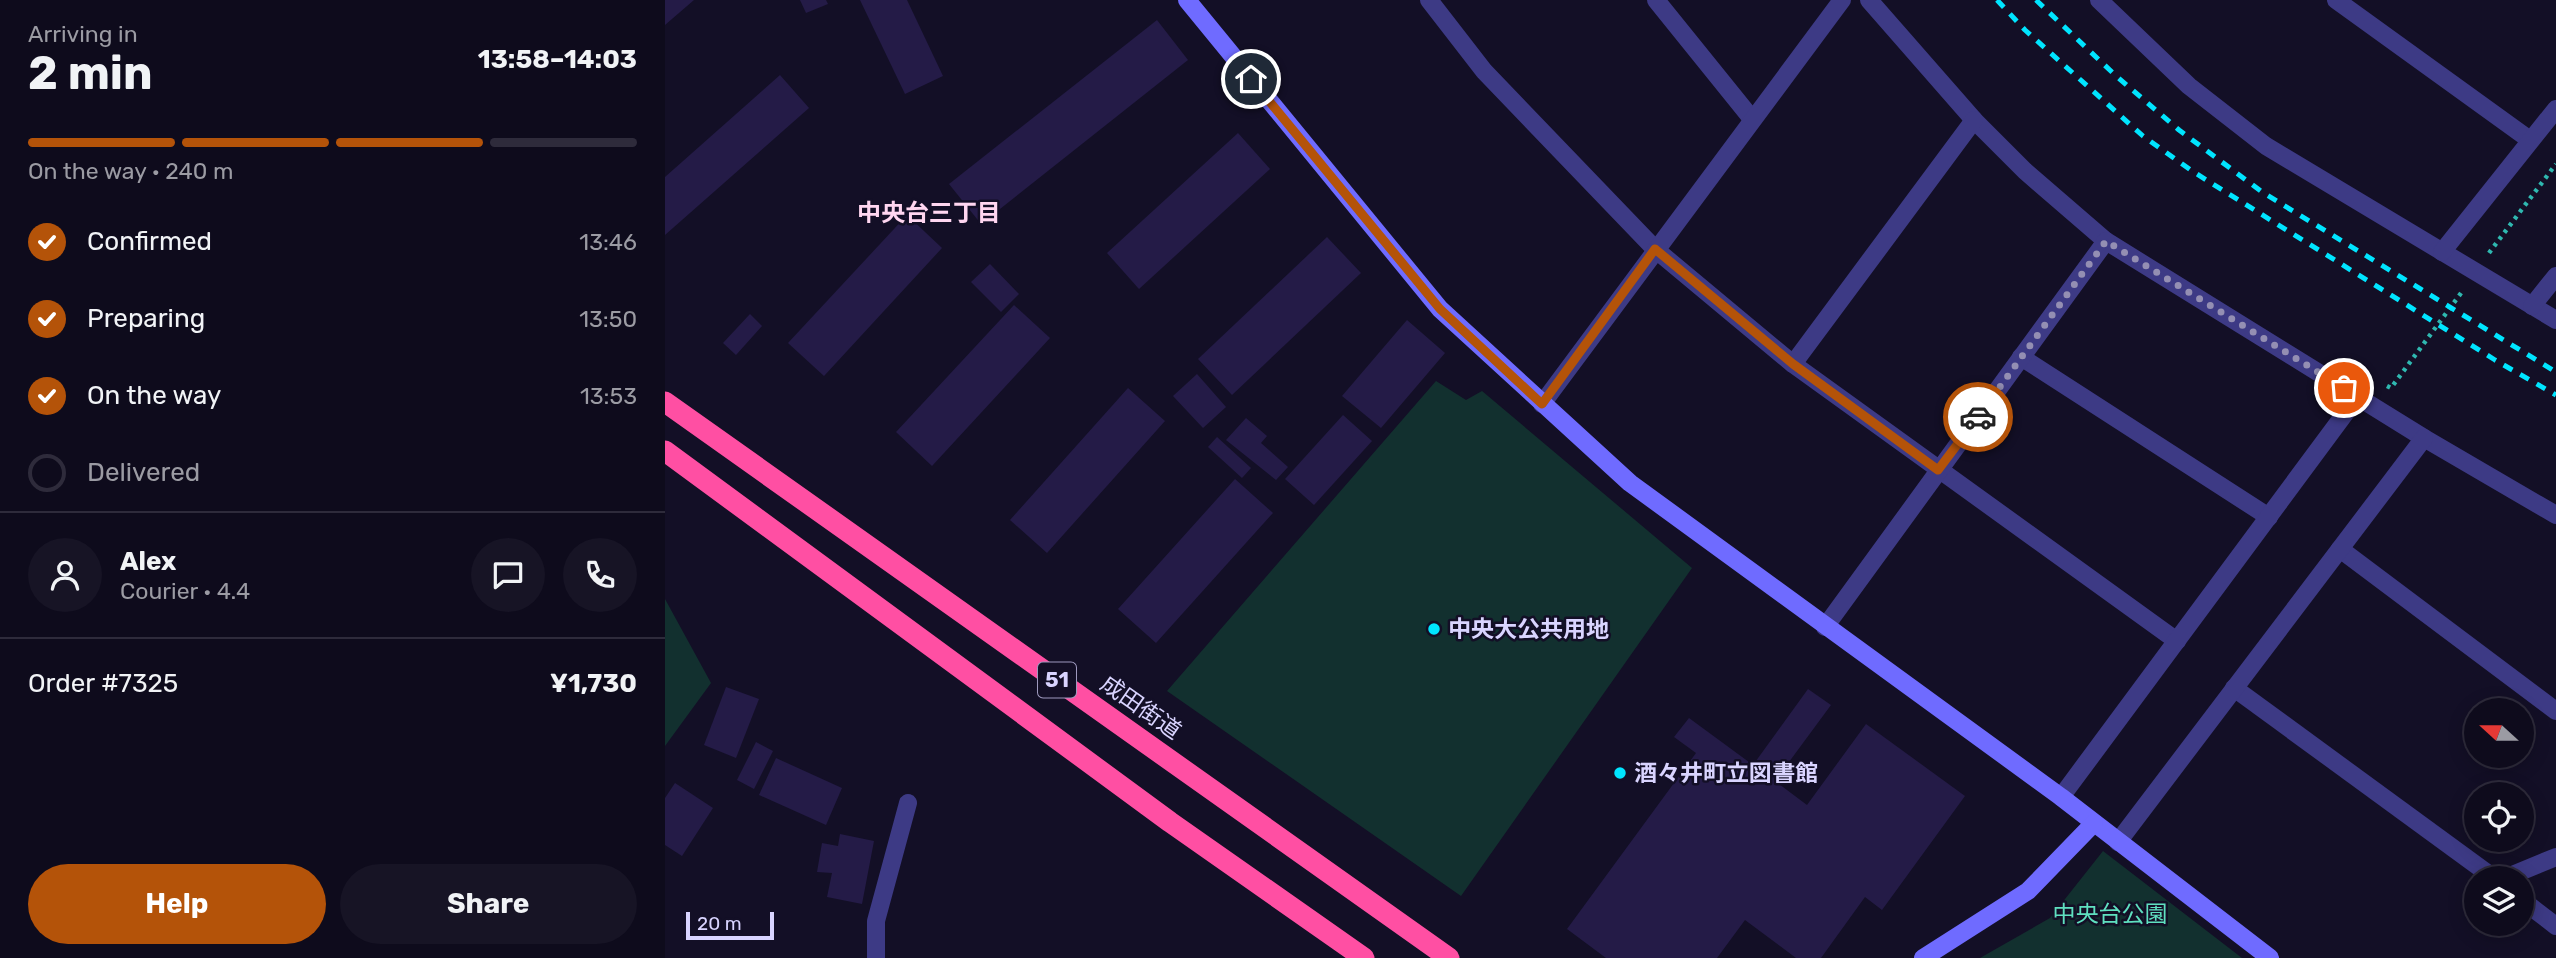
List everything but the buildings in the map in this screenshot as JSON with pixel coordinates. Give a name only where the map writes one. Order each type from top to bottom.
[{"type":"highway","name":"成田街道","points":[[665,402],[1449,958]]},
{"type":"highway","name":"51","points":[[665,451],[1170,822],[1364,958]]},
{"type":"street","points":[[1187,0],[1440,309],[1630,483],[2061,797],[2270,958]]},
{"type":"street","points":[[1429,0],[1484,71],[1655,249],[1793,364],[2177,641]]},
{"type":"street","points":[[1656,0],[1752,119]]},
{"type":"street","points":[[1542,404],[1842,0]]},
{"type":"street","points":[[1869,0],[1974,120],[2025,171],[2106,241],[2424,438],[2556,515]]},
{"type":"street","points":[[2099,0],[2189,86],[2266,146],[2556,320]]},
{"type":"street","points":[[2336,0],[2530,141]]},
{"type":"street","points":[[2442,252],[2556,109]]},
{"type":"street","points":[[1793,364],[1974,120]]},
{"type":"street","points":[[1825,626],[2106,241]]},
{"type":"street","points":[[2532,306],[2556,276]]},
{"type":"street","points":[[2021,357],[2269,517]]},
{"type":"street","points":[[2061,797],[2358,396]]},
{"type":"street","points":[[2118,842],[2424,438]]},
{"type":"street","points":[[2340,549],[2556,711]]},
{"type":"street","points":[[2234,688],[2478,866]]},
{"type":"street","points":[[876,958],[876,921],[908,803]]},
{"type":"street","points":[[1923,958],[2028,891],[2094,823]]},
{"type":"street","points":[[2534,866],[2556,857]]},
{"type":"street","points":[[2534,909],[2556,926]]},
{"type":"path","points":[[2489,254],[2556,164]]},
{"type":"path","points":[[2380,381],[2391,388],[2464,287]]},
{"type":"green space","name":"中央大公共用地","points":[[1436,381],[1466,400],[1482,391],[1692,568],[1461,896],[1167,691]]},
{"type":"green space","points":[[665,599],[711,683],[665,746]]},
{"type":"green space","name":"中央台公園","points":[[2103,851],[2242,958],[1980,958],[2050,918]]},
{"type":"railway","points":[[1997,0],[2025,30],[2143,136],[2192,171],[2495,360],[2556,395]]},
{"type":"railway","points":[[2036,0],[2115,75],[2179,130],[2262,192],[2556,372]]},
{"type":"way so far","points":[[1978,417],[2106,241],[2344,388]]},
{"type":"place","name":"中央大公共用地","points":[[1434,629]]},
{"type":"place","name":"酒々井町立図書館","points":[[1620,773]]},
{"type":"district","name":"中央台三丁目","points":[[929,213]]},
{"type":"route","points":[[1251,79],[1440,309],[1542,404],[1655,249],[1793,364],[1938,470],[1978,417]]}]
